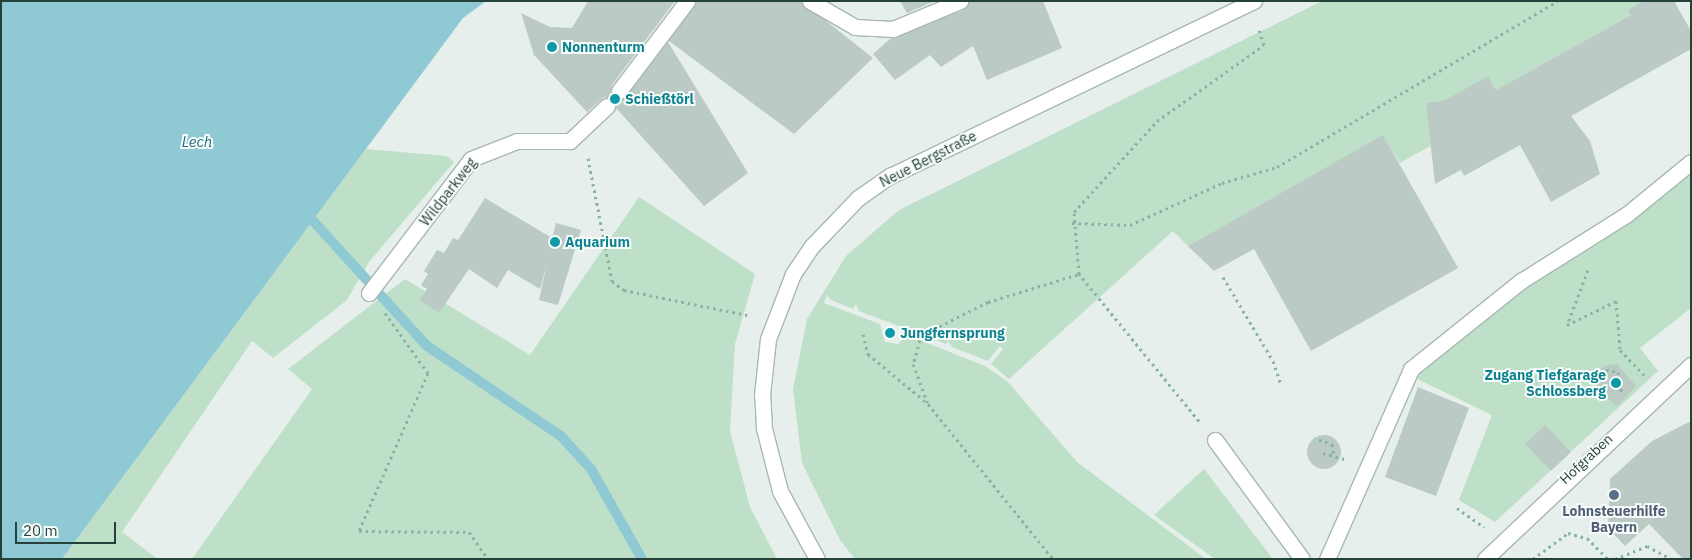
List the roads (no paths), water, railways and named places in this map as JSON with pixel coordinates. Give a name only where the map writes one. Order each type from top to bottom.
[{"type":"main road","points":[[619,91],[687,1]]},
{"type":"main road","points":[[810,1],[855,27],[893,29],[960,1]]},
{"type":"main road","name":"Neue Bergstraße","points":[[817,559],[780,491],[764,428],[762,395],[770,332],[794,274],[812,246],[858,198],[890,176],[1254,1]]},
{"type":"main road","name":"Wildparkweg","points":[[375,287],[471,159],[501,144],[561,143],[583,133],[607,106]]},
{"type":"main road","points":[[1327,559],[1402,380],[1411,369],[1521,281],[1594,234],[1691,162]]},
{"type":"main road","name":"Hofgraben","points":[[1485,559],[1501,539],[1659,391],[1691,365]]},
{"type":"main road","points":[[1215,440],[1302,559]]},
{"type":"water","name":"Lech","points":[[1,1],[486,1],[463,18],[62,559],[1,559]]},
{"type":"waterway","points":[[305,212],[427,346],[561,436],[591,469],[642,559]]},
{"type":"place","name":"Nonnenturm","points":[[552,47]]},
{"type":"place","name":"Schießtörl","points":[[615,99]]},
{"type":"place","name":"Aquarium","points":[[555,242]]},
{"type":"place","name":"Jungfernsprung","points":[[890,333]]},
{"type":"place","name":"Zugang Tiefgarage Schlossberg","points":[[1616,383]]},
{"type":"place","name":"Lohnsteuerhilfe Bayern","points":[[1614,495]]}]
